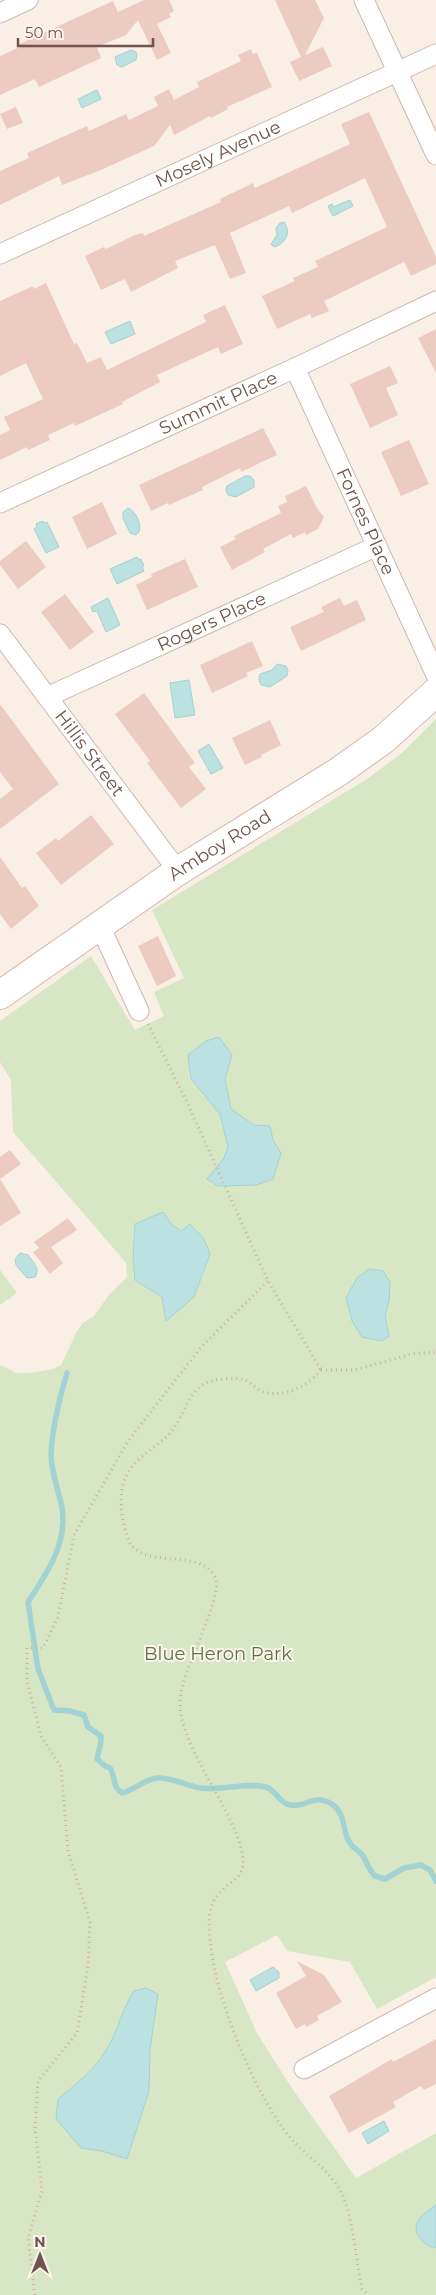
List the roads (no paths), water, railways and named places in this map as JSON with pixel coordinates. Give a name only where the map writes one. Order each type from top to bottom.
[{"type":"main road","name":"Amboy Road","points":[[0,995],[178,871],[338,772],[383,740],[436,692]]},
{"type":"street","points":[[0,13],[28,0]]},
{"type":"street","points":[[364,0],[436,155]]},
{"type":"street","name":"Mosely Avenue","points":[[0,254],[436,54]]},
{"type":"street","name":"Summit Place","points":[[0,504],[436,301]]},
{"type":"street","name":"Fornes Place","points":[[295,368],[436,675]]},
{"type":"street","name":"Rogers Place","points":[[47,697],[377,546]]},
{"type":"street","name":"Hillis Street","points":[[0,634],[178,871]]},
{"type":"street","points":[[100,926],[139,1011]]},
{"type":"street","points":[[304,2069],[436,1998]]},
{"type":"water","points":[[131,50],[136,52],[136,60],[122,67],[117,65],[115,57]]},
{"type":"water","points":[[97,90],[101,99],[82,108],[78,99]]},
{"type":"water","points":[[350,200],[353,206],[333,216],[328,206],[332,204],[333,207]]},
{"type":"water","points":[[284,222],[287,230],[286,238],[278,246],[274,247],[271,244],[277,235],[276,228],[280,223]]},
{"type":"water","points":[[130,321],[135,334],[111,344],[105,332]]},
{"type":"water","points":[[245,476],[250,476],[254,480],[254,487],[236,497],[228,495],[227,486]]},
{"type":"water","points":[[128,508],[134,512],[139,522],[140,529],[136,535],[130,533],[123,518],[123,512]]},
{"type":"water","points":[[43,521],[44,523],[47,522],[59,547],[46,553],[34,529],[37,527],[36,524]]},
{"type":"water","points":[[137,557],[139,560],[141,559],[144,571],[117,584],[110,569]]},
{"type":"water","points":[[108,598],[120,625],[106,632],[97,611],[93,612],[91,607]]},
{"type":"water","points":[[277,664],[286,666],[287,676],[270,687],[261,685],[259,680],[260,674],[272,670]]},
{"type":"water","points":[[189,680],[195,715],[175,718],[170,683]]},
{"type":"water","points":[[209,744],[223,768],[211,774],[198,751]]},
{"type":"water","points":[[219,1037],[232,1055],[225,1079],[231,1109],[254,1125],[270,1126],[273,1140],[281,1153],[273,1179],[256,1185],[218,1186],[207,1179],[224,1158],[228,1147],[220,1114],[191,1079],[188,1055],[206,1041]]},
{"type":"water","points":[[163,1212],[171,1224],[181,1231],[190,1224],[204,1239],[210,1254],[194,1297],[166,1321],[162,1297],[135,1280],[133,1257],[135,1224]]},
{"type":"water","points":[[20,1253],[28,1255],[34,1263],[37,1268],[35,1277],[27,1278],[16,1265],[15,1259]]},
{"type":"water","points":[[369,1269],[383,1271],[390,1282],[389,1301],[385,1316],[389,1336],[382,1341],[362,1337],[352,1321],[346,1298],[357,1278]]},
{"type":"water","points":[[273,1967],[279,1972],[279,1978],[256,1991],[250,1980]]},
{"type":"water","points":[[146,1988],[158,1994],[150,2050],[149,2091],[127,2159],[102,2151],[81,2148],[56,2119],[58,2099],[98,2062],[112,2040],[126,2005],[134,1991]]},
{"type":"water","points":[[384,2121],[389,2131],[368,2144],[362,2133]]},
{"type":"water","points":[[436,2205],[436,2247],[434,2248],[421,2240],[416,2227],[420,2218]]},
{"type":"waterway","points":[[67,1373],[56,1414],[51,1455],[52,1468],[62,1508],[62,1534],[54,1558],[28,1602],[38,1669],[54,1710],[70,1711],[84,1715],[88,1727],[101,1736],[97,1759],[110,1768],[115,1785],[122,1793],[148,1780],[163,1778],[209,1789],[250,1785],[266,1787],[283,1802],[290,1805],[316,1800],[327,1801],[340,1813],[351,1845],[362,1854],[375,1876],[385,1879],[404,1868],[421,1865],[430,1870],[436,1881]]},
{"type":"park label","name":"Blue Heron Park","points":[[218,1654]]}]
